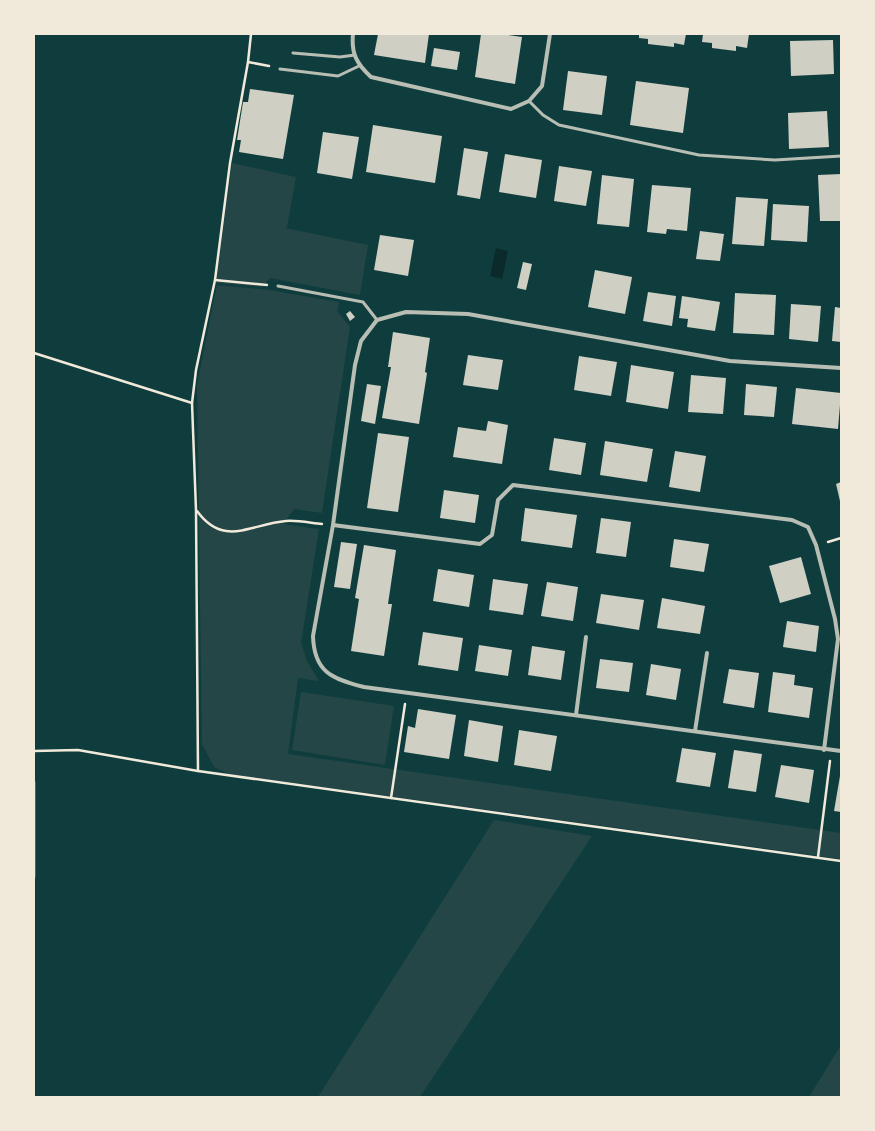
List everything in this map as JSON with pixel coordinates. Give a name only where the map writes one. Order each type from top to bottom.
[{"type":"street","points":[[353,34],[352,46],[359,66],[371,77],[511,109],[530,101],[542,86],[550,34]]},
{"type":"street","points":[[841,368],[730,361],[468,314],[406,312],[376,320],[361,341],[355,365],[333,525],[313,636],[314,650],[319,664],[328,674],[343,682],[364,687],[695,731],[824,750],[841,751]]},
{"type":"street","points":[[333,525],[480,544],[492,535],[498,500],[513,485],[792,520],[808,527],[818,553],[835,619],[838,639],[824,750]]},
{"type":"street","points":[[576,715],[586,637]]},
{"type":"street","points":[[695,731],[707,653]]},
{"type":"lane","points":[[293,53],[340,57],[355,54]]},
{"type":"lane","points":[[280,69],[338,76],[359,66]]},
{"type":"lane","points":[[530,101],[543,114],[559,125],[699,155],[775,160],[841,156]]},
{"type":"lane","points":[[278,286],[363,302],[376,320]]},
{"type":"path","points":[[198,771],[196,510],[192,403],[196,370],[215,280],[230,163],[248,62],[251,34]]},
{"type":"path","points":[[248,62],[280,69]]},
{"type":"path","points":[[215,280],[278,286]]},
{"type":"path","points":[[34,353],[192,403]]},
{"type":"path","points":[[196,510],[204,520],[217,530],[236,531],[286,520],[333,525]]},
{"type":"path","points":[[391,798],[407,692]]},
{"type":"path","points":[[34,751],[78,750],[198,771],[841,861]]},
{"type":"path","points":[[818,857],[831,750]]},
{"type":"path","points":[[34,782],[34,877]]},
{"type":"shaded area","points":[[232,163],[296,177],[287,227],[285,228],[368,245],[360,295],[270,278],[262,287],[216,283]]},
{"type":"shaded area","points":[[496,248],[508,251],[502,279],[490,276]]},
{"type":"shaded area","points":[[217,285],[269,290],[339,302],[337,311],[350,327],[322,513],[294,509],[283,524],[319,529],[301,643],[307,661],[319,681],[298,678],[288,754],[841,833],[841,859],[229,774],[214,767],[202,744],[197,385]]},
{"type":"shaded area","points":[[301,692],[394,706],[385,765],[292,750]]},
{"type":"shaded area","points":[[494,820],[592,836],[420,1097],[318,1097]]},
{"type":"shaded area","points":[[841,1045],[841,1097],[809,1097]]},
{"type":"building","points":[[378,34],[429,34],[425,63],[374,55]]},
{"type":"building","points":[[481,34],[502,34],[522,37],[515,84],[475,77]]},
{"type":"building","points":[[639,34],[686,34],[684,45],[674,43],[674,47],[648,44],[648,39],[639,38]]},
{"type":"building","points":[[703,34],[749,34],[747,48],[736,46],[736,51],[712,48],[712,43],[702,42]]},
{"type":"building","points":[[833,40],[834,74],[791,76],[790,41]]},
{"type":"building","points":[[434,48],[460,52],[457,70],[431,66]]},
{"type":"building","points":[[568,71],[607,76],[602,115],[563,110]]},
{"type":"building","points":[[636,81],[689,88],[683,133],[630,125]]},
{"type":"building","points":[[250,89],[294,95],[283,159],[239,152],[241,140],[237,140],[243,102],[248,102]]},
{"type":"building","points":[[827,111],[829,147],[789,149],[788,113]]},
{"type":"building","points":[[373,125],[442,136],[435,183],[366,172]]},
{"type":"building","points":[[323,132],[359,137],[352,179],[317,173]]},
{"type":"building","points":[[464,148],[488,152],[480,199],[457,195]]},
{"type":"building","points":[[505,154],[542,160],[536,198],[499,192]]},
{"type":"building","points":[[559,166],[592,171],[586,206],[554,201]]},
{"type":"building","points":[[841,174],[841,221],[820,221],[818,175]]},
{"type":"building","points":[[602,175],[634,179],[629,227],[597,224]]},
{"type":"building","points":[[652,185],[691,188],[687,231],[667,229],[666,234],[647,232]]},
{"type":"building","points":[[736,197],[768,199],[764,246],[732,244]]},
{"type":"building","points":[[773,204],[809,206],[807,242],[771,240]]},
{"type":"building","points":[[700,231],[724,234],[720,261],[696,259]]},
{"type":"building","points":[[380,235],[414,240],[408,276],[374,270]]},
{"type":"building","points":[[523,262],[532,264],[526,290],[517,288]]},
{"type":"building","points":[[595,270],[632,277],[625,314],[588,307]]},
{"type":"building","points":[[648,292],[676,296],[672,326],[643,321]]},
{"type":"building","points":[[735,293],[776,295],[774,335],[733,333]]},
{"type":"building","points":[[682,296],[720,302],[715,331],[687,327],[688,319],[679,318]]},
{"type":"building","points":[[791,304],[821,306],[818,342],[789,339]]},
{"type":"building","points":[[835,307],[841,308],[841,342],[832,341]]},
{"type":"building","points":[[350,311],[355,317],[350,321],[346,314]]},
{"type":"building","points":[[393,332],[430,338],[425,372],[427,373],[419,424],[382,418],[391,367],[388,367]]},
{"type":"building","points":[[468,355],[503,360],[498,390],[463,385]]},
{"type":"building","points":[[579,356],[617,362],[611,396],[574,390]]},
{"type":"building","points":[[631,365],[674,372],[668,409],[626,402]]},
{"type":"building","points":[[691,375],[726,378],[723,414],[688,412]]},
{"type":"building","points":[[367,384],[381,386],[375,424],[361,421]]},
{"type":"building","points":[[746,384],[777,387],[774,417],[744,415]]},
{"type":"building","points":[[796,388],[841,393],[838,429],[792,424]]},
{"type":"building","points":[[488,421],[508,425],[502,464],[453,457],[458,427],[486,431]]},
{"type":"building","points":[[378,433],[409,437],[398,512],[367,508]]},
{"type":"building","points":[[554,438],[586,443],[581,475],[549,470]]},
{"type":"building","points":[[605,441],[653,449],[647,482],[600,475]]},
{"type":"building","points":[[675,451],[706,456],[700,492],[669,487]]},
{"type":"building","points":[[841,482],[841,501],[840,501],[836,484]]},
{"type":"building","points":[[444,490],[479,495],[475,523],[440,518]]},
{"type":"building","points":[[525,508],[577,515],[572,548],[521,541]]},
{"type":"building","points":[[601,518],[631,522],[626,557],[596,553]]},
{"type":"building","points":[[674,539],[709,544],[704,572],[670,567]]},
{"type":"building","points":[[341,542],[357,544],[350,589],[334,587]]},
{"type":"building","points":[[364,545],[396,550],[388,604],[392,604],[384,656],[351,651],[359,599],[355,598]]},
{"type":"building","points":[[801,557],[811,594],[780,603],[769,566]]},
{"type":"building","points":[[438,569],[474,575],[469,607],[433,601]]},
{"type":"building","points":[[493,579],[528,584],[523,615],[489,610]]},
{"type":"building","points":[[547,582],[578,587],[573,621],[541,616]]},
{"type":"building","points":[[601,594],[644,600],[639,630],[596,623]]},
{"type":"building","points":[[662,598],[705,606],[700,634],[657,628]]},
{"type":"building","points":[[787,621],[819,626],[816,652],[783,647]]},
{"type":"building","points":[[423,632],[463,638],[458,671],[418,665]]},
{"type":"building","points":[[479,645],[512,650],[508,676],[475,671]]},
{"type":"building","points":[[532,646],[565,651],[561,680],[528,675]]},
{"type":"building","points":[[600,659],[633,663],[629,692],[596,688]]},
{"type":"building","points":[[651,664],[681,669],[676,700],[646,695]]},
{"type":"building","points":[[729,669],[759,673],[754,708],[723,703]]},
{"type":"building","points":[[773,672],[795,675],[794,685],[813,688],[809,718],[768,712]]},
{"type":"building","points":[[418,709],[456,715],[449,759],[404,752],[408,726],[415,728]]},
{"type":"building","points":[[469,720],[503,726],[498,762],[464,756]]},
{"type":"building","points":[[519,730],[557,736],[551,771],[514,765]]},
{"type":"building","points":[[682,748],[716,753],[710,787],[676,782]]},
{"type":"building","points":[[734,750],[762,754],[756,792],[728,788]]},
{"type":"building","points":[[781,765],[814,770],[809,803],[775,797]]},
{"type":"building","points":[[841,776],[841,812],[834,811]]}]
